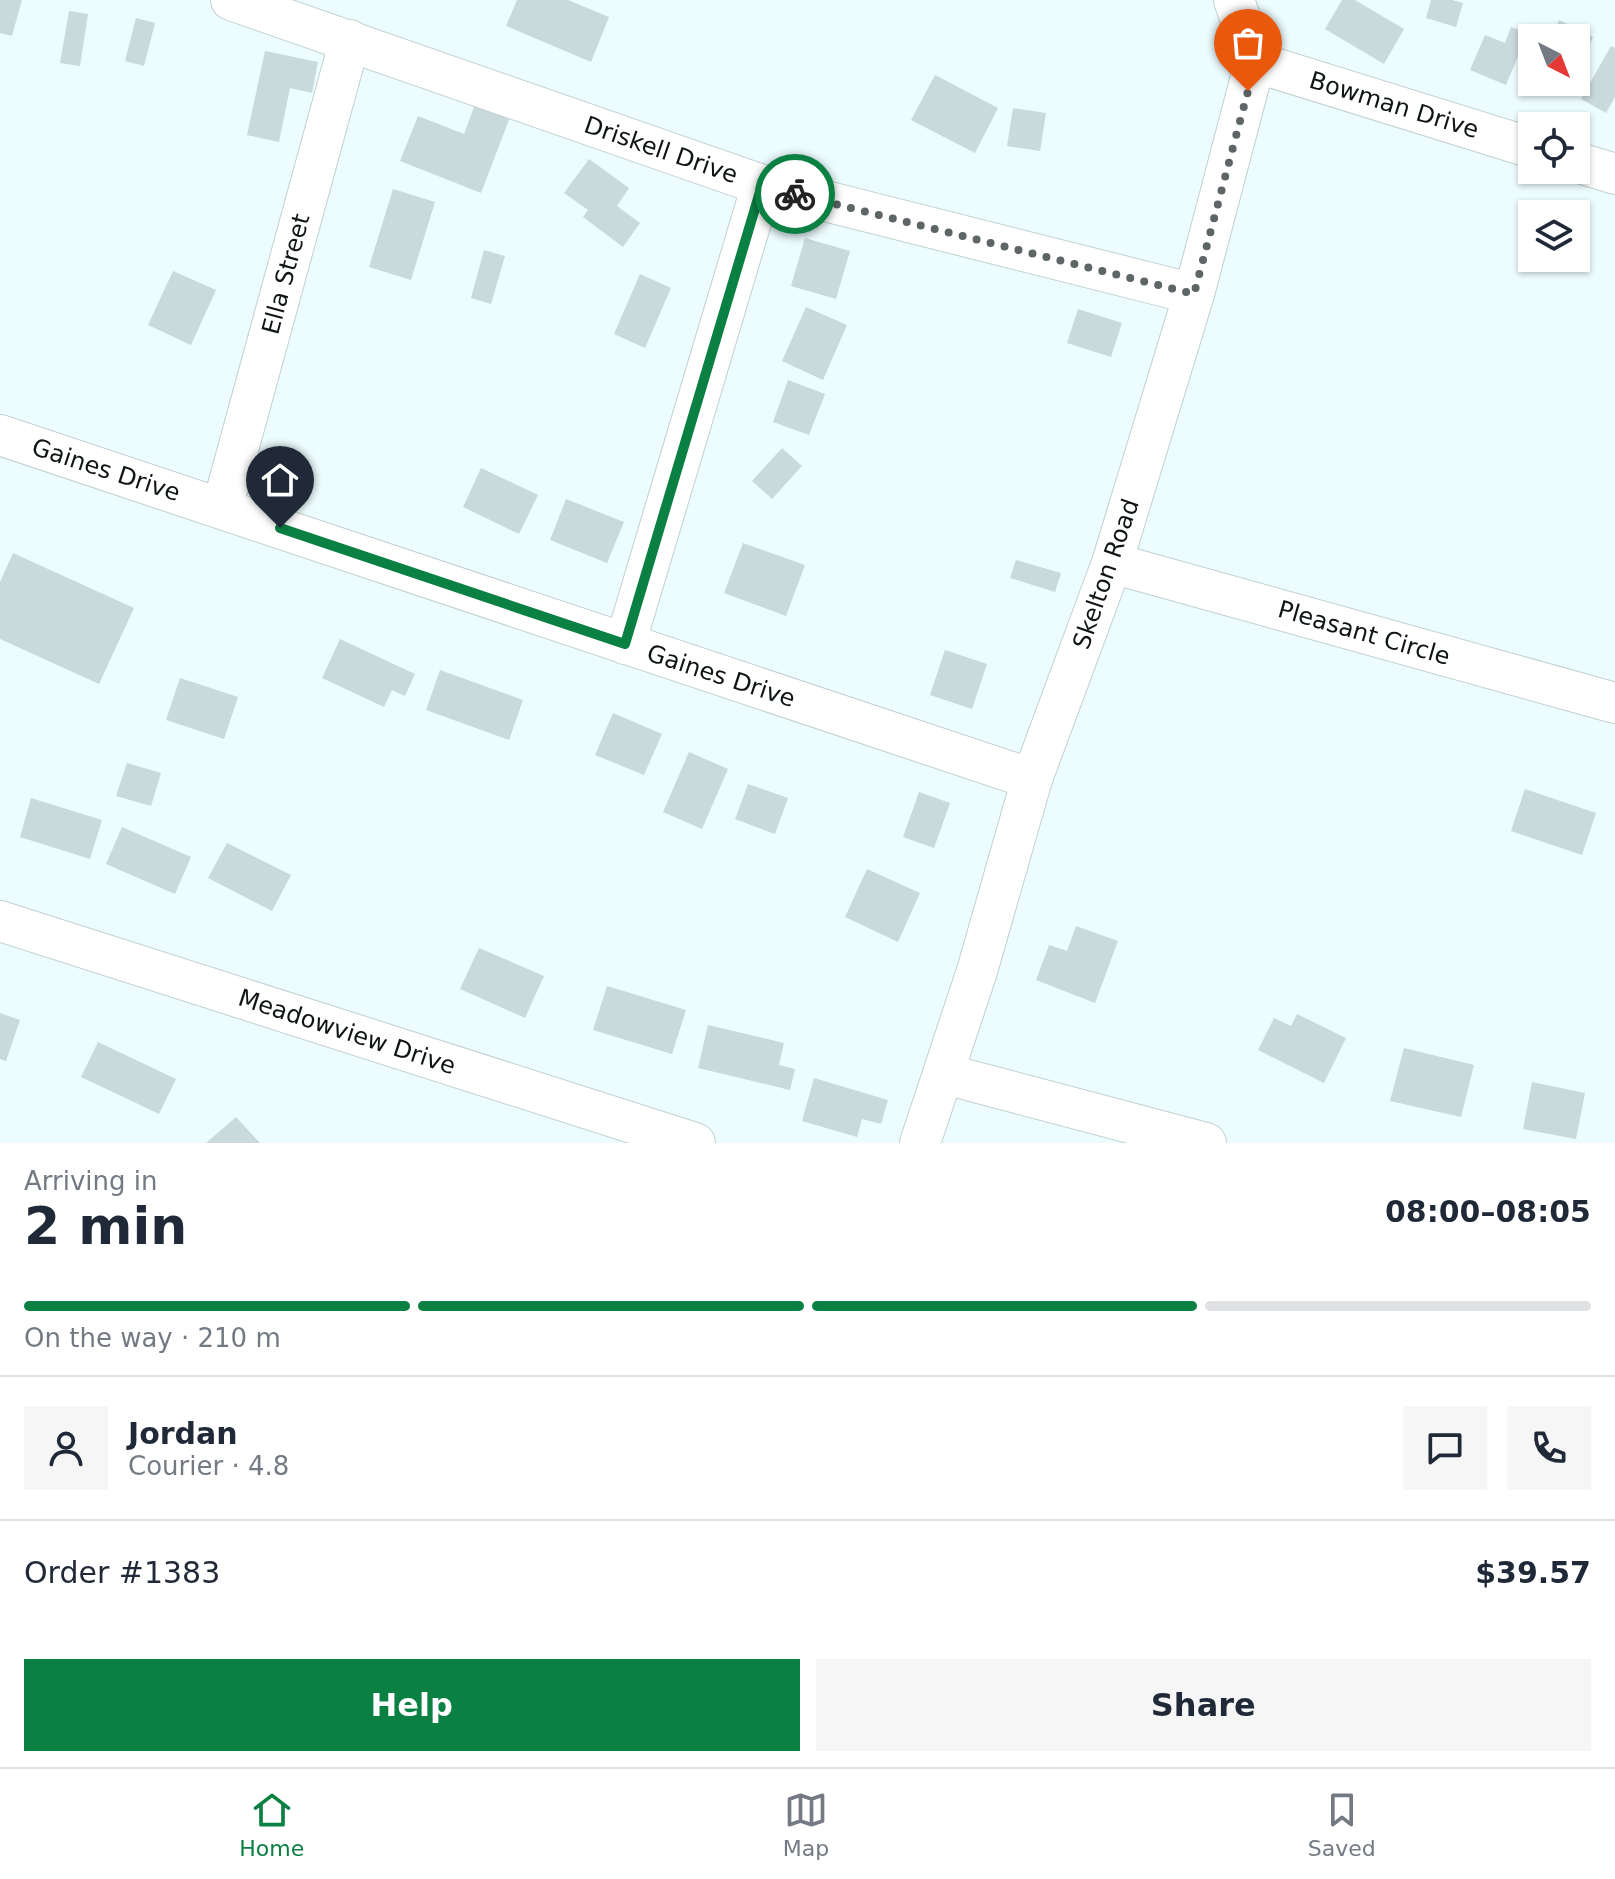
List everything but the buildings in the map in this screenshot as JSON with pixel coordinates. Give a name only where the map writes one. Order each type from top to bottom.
[{"type":"street","name":"Driskell Drive","points":[[231,0],[762,185],[1194,294]]},
{"type":"street","points":[[1234,0],[1255,62]]},
{"type":"street","name":"Ella Street","points":[[222,508],[350,40]]},
{"type":"street","name":"Bowman Drive","points":[[1255,62],[1518,144]]},
{"type":"street","name":"Skelton Road","points":[[920,1143],[945,1074],[1032,779],[1112,563],[1194,294],[1255,62]]},
{"type":"street","points":[[1590,166],[1615,174]]},
{"type":"street","points":[[625,644],[762,185]]},
{"type":"street","name":"Gaines Drive","points":[[0,435],[1032,779]]},
{"type":"street","name":"Pleasant Circle","points":[[1112,563],[1615,703]]},
{"type":"street","name":"Meadowview Drive","points":[[0,921],[695,1143]]},
{"type":"street","points":[[945,1074],[1206,1143]]},
{"type":"way so far","points":[[795,194],[1194,294],[1248,91]]},
{"type":"route","points":[[280,528],[625,644],[762,185],[795,194]]}]
